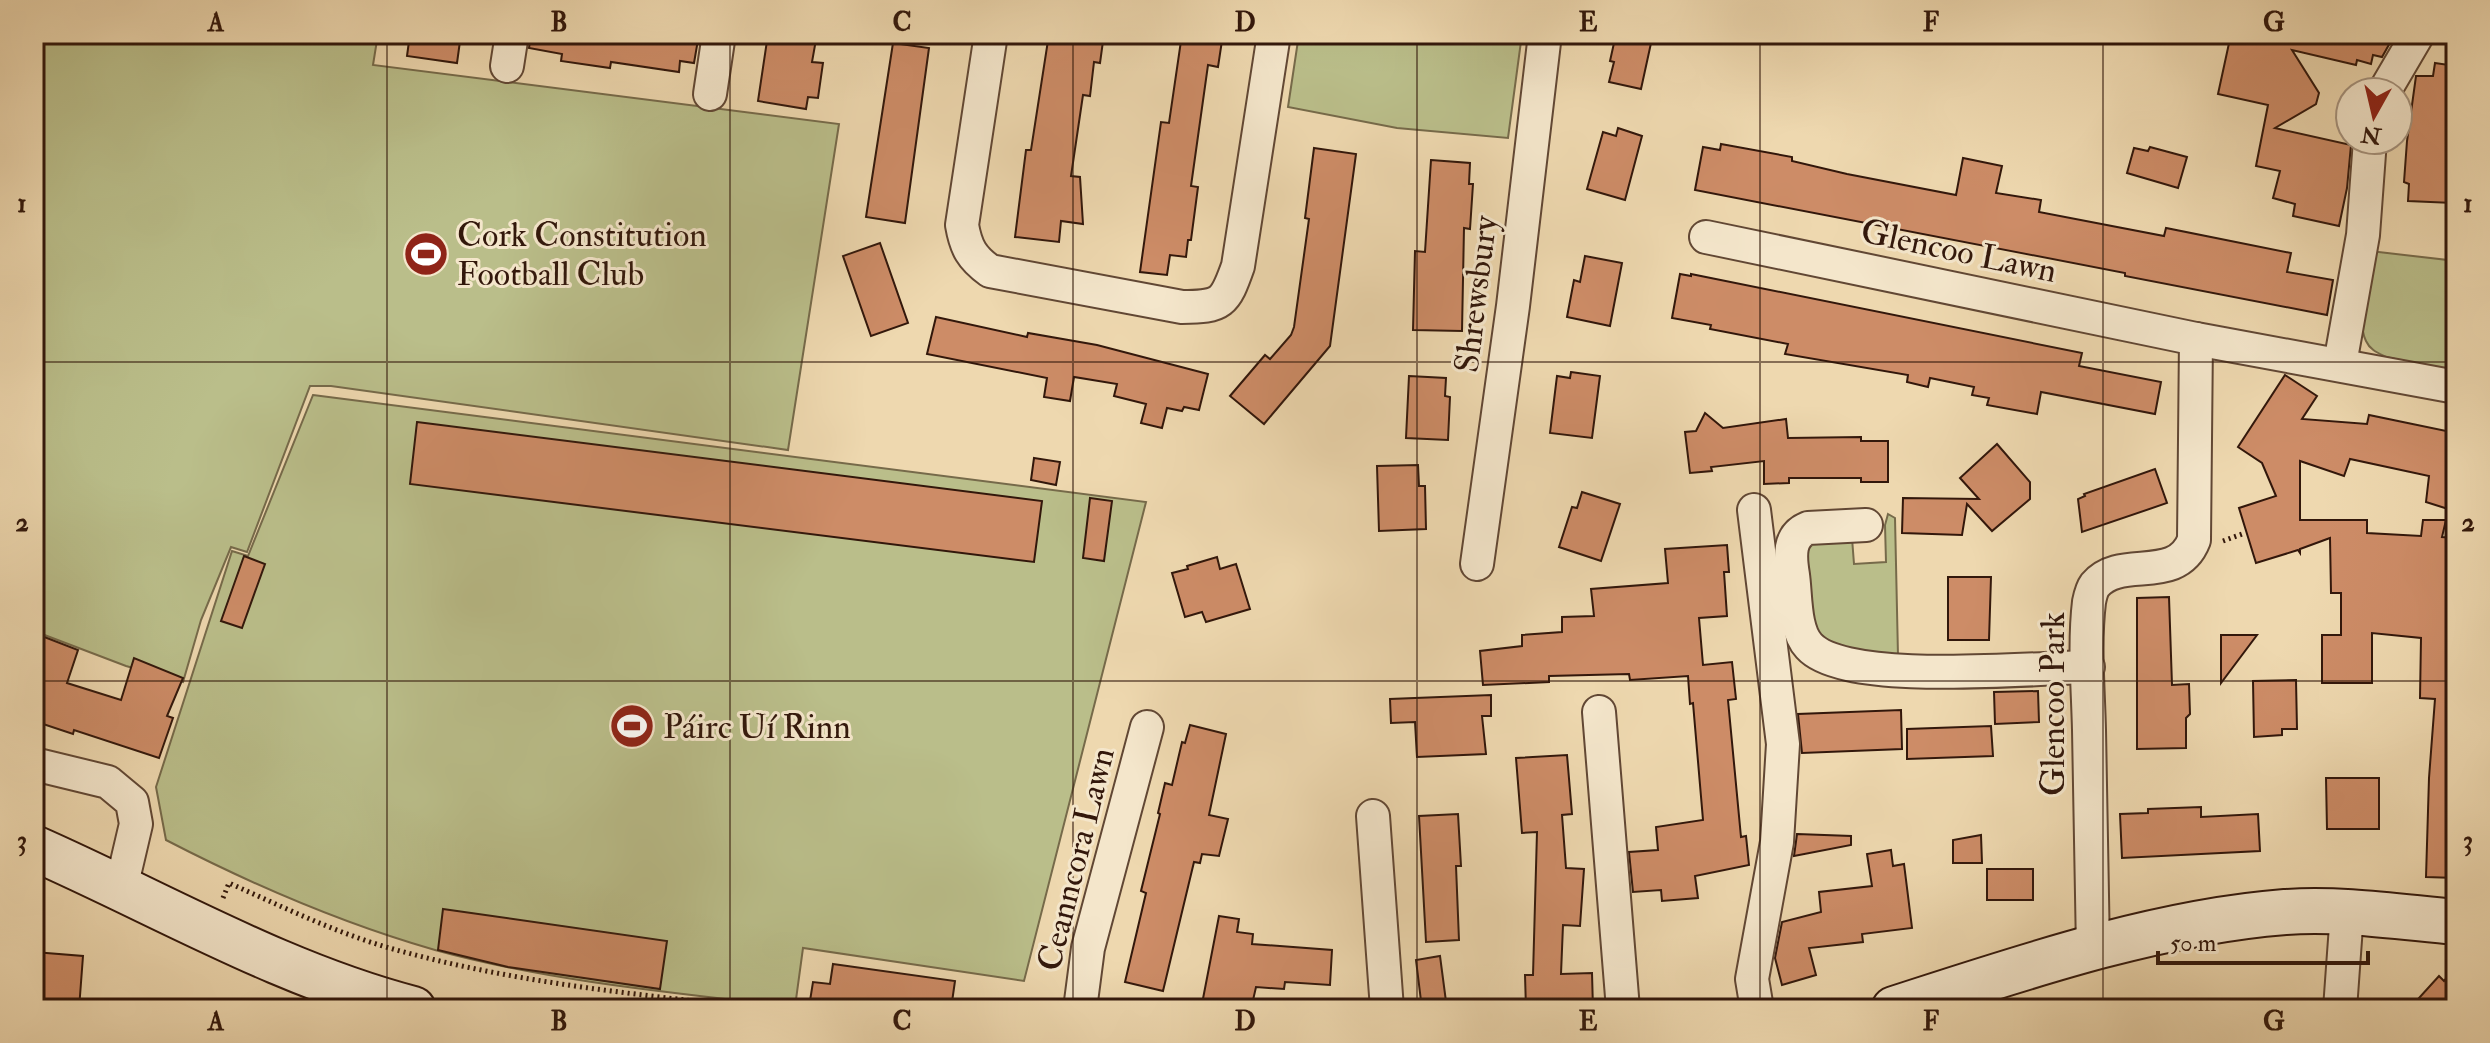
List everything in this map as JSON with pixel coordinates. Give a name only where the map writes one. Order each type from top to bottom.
[{"type":"main road","points":[[34,848],[210,933],[326,982],[413,1009]]},
{"type":"main road","points":[[1894,1009],[2001,975],[2151,934],[2265,914],[2347,912],[2456,922]]},
{"type":"street","points":[[507,66],[512,34]]},
{"type":"street","points":[[710,94],[719,34]]},
{"type":"street","points":[[991,34],[962,225],[965,244],[974,260],[990,271],[1182,307],[1211,307],[1229,293],[1238,266],[1274,34]]},
{"type":"street","name":"Shrewsbury","points":[[1477,564],[1513,306],[1545,34]]},
{"type":"street","points":[[2393,76],[2418,34]]},
{"type":"street","points":[[2340,364],[2362,245],[2369,156]]},
{"type":"street","name":"Glencoo Lawn","points":[[1706,237],[2196,339]]},
{"type":"street","points":[[2196,339],[2456,387]]},
{"type":"street","name":"Glencoo Park","points":[[2093,950],[2089,600],[2093,587],[2103,578],[2119,572],[2173,564],[2189,552],[2194,540],[2196,339]]},
{"type":"street","points":[[1754,510],[1783,744],[1777,842],[1752,979],[1757,1009]]},
{"type":"street","points":[[1866,525],[1808,528],[1801,531],[1792,545],[1791,562],[1799,624],[1802,635],[1814,651],[1852,665],[1903,671],[2088,667]]},
{"type":"street","points":[[1599,712],[1623,1009]]},
{"type":"street","name":"Ceanncora Lawn","points":[[1080,1009],[1088,948],[1147,727]]},
{"type":"street","points":[[34,764],[108,782],[132,802],[136,824],[121,888]]},
{"type":"street","points":[[1373,816],[1387,1009]]},
{"type":"street","points":[[2340,1009],[2347,912]]},
{"type":"path","points":[[2212,545],[2245,533]]},
{"type":"path","points":[[210,933],[229,883],[346,934],[439,960],[562,984],[766,1009]]},
{"type":"green space","name":"Cork Constitution Football Club","points":[[34,34],[378,34],[373,65],[839,124],[788,450],[331,386],[310,386],[247,552],[231,547],[201,620],[183,682],[126,666],[34,631]]},
{"type":"green space","points":[[1299,34],[1522,34],[1508,138],[1397,128],[1288,107]]},
{"type":"green space","points":[[2370,251],[2456,261],[2456,372],[2386,357],[2368,344],[2363,333],[2362,310]]},
{"type":"green space","name":"Páirc Uí Rinn","points":[[313,395],[1146,502],[1024,981],[803,948],[795,1007],[569,978],[479,961],[366,928],[265,887],[166,840],[156,787],[232,551],[248,556]]},
{"type":"green space","points":[[1888,514],[1895,518],[1898,656],[1846,652],[1815,631],[1805,557],[1811,542],[1852,538],[1854,564],[1886,562],[1885,525]]},
{"type":"building","points":[[410,34],[461,34],[457,63],[407,56]]},
{"type":"building","points":[[531,34],[699,34],[694,63],[680,61],[679,72],[611,62],[610,68],[561,61],[562,54],[529,48]]},
{"type":"building","points":[[768,34],[817,34],[812,62],[823,63],[818,98],[808,97],[806,109],[758,101]]},
{"type":"building","points":[[1049,34],[1104,34],[1100,63],[1094,62],[1090,96],[1083,95],[1071,176],[1080,177],[1083,224],[1061,221],[1059,242],[1015,237],[1026,150],[1031,150]]},
{"type":"building","points":[[1182,34],[1223,34],[1218,67],[1208,65],[1191,186],[1198,187],[1191,240],[1188,240],[1186,257],[1170,255],[1167,275],[1140,272],[1161,122],[1169,123]]},
{"type":"building","points":[[1616,34],[1653,34],[1641,89],[1609,82]]},
{"type":"building","points":[[2231,34],[2395,34],[2382,57],[2373,55],[2371,64],[2357,60],[2356,65],[2292,50],[2319,93],[2316,104],[2275,128],[2334,141],[2334,156],[2350,156],[2339,226],[2293,216],[2295,204],[2273,198],[2280,171],[2256,166],[2268,105],[2218,94]]},
{"type":"building","points":[[893,43],[929,48],[905,223],[866,217]]},
{"type":"building","points":[[2435,63],[2456,66],[2453,203],[2408,201],[2409,184],[2404,182],[2406,156],[2414,156],[2416,76],[2433,76]]},
{"type":"building","points":[[1618,128],[1642,136],[1625,200],[1587,189],[1603,132],[1616,136]]},
{"type":"building","points":[[1721,144],[1792,157],[1792,161],[1847,174],[1956,195],[1963,158],[2002,166],[1996,193],[2041,200],[2039,212],[2164,236],[2166,228],[2291,253],[2287,272],[2333,280],[2327,315],[1695,190],[1703,147],[1720,150]]},
{"type":"building","points":[[2150,147],[2187,157],[2178,188],[2127,173],[2134,148],[2148,151]]},
{"type":"building","points":[[1314,148],[1356,154],[1330,346],[1264,424],[1230,396],[1265,355],[1270,359],[1294,327],[1309,219],[1305,218]]},
{"type":"building","points":[[1431,160],[1470,163],[1469,184],[1473,184],[1470,229],[1464,228],[1462,331],[1413,330],[1415,251],[1425,252]]},
{"type":"building","points":[[880,243],[908,323],[871,336],[843,256]]},
{"type":"building","points":[[1585,256],[1622,263],[1610,326],[1567,317],[1574,280],[1580,282]]},
{"type":"building","points":[[1680,274],[2082,353],[2079,366],[2161,382],[2155,414],[2041,392],[2037,414],[1987,405],[1989,398],[1972,395],[1974,387],[1930,378],[1928,387],[1907,382],[1908,375],[1785,354],[1788,344],[1710,329],[1711,325],[1672,318]]},
{"type":"building","points":[[936,317],[1027,337],[1028,333],[1097,345],[1208,374],[1199,410],[1167,408],[1162,428],[1141,423],[1146,404],[1114,396],[1117,384],[1074,377],[1070,401],[1044,397],[1047,378],[927,354]]},
{"type":"building","points":[[1571,372],[1600,376],[1592,438],[1550,433],[1557,376],[1570,378]]},
{"type":"building","points":[[2285,375],[2317,396],[2302,419],[2367,424],[2369,415],[2456,433],[2456,473],[2448,509],[2426,502],[2429,476],[2350,459],[2344,476],[2300,461],[2300,520],[2367,520],[2367,533],[2421,536],[2423,520],[2446,520],[2442,537],[2456,538],[2456,878],[2426,877],[2435,699],[2420,698],[2421,638],[2372,633],[2372,683],[2322,683],[2322,635],[2341,635],[2341,593],[2331,593],[2330,538],[2300,549],[2300,553],[2298,550],[2256,563],[2239,508],[2276,496],[2262,463],[2238,447]]},
{"type":"building","points":[[1409,376],[1446,378],[1445,396],[1450,397],[1448,440],[1406,438]]},
{"type":"building","points":[[1705,413],[1723,428],[1786,419],[1788,438],[1861,437],[1861,441],[1888,441],[1888,482],[1861,482],[1861,478],[1789,478],[1789,483],[1764,484],[1764,461],[1711,467],[1712,471],[1690,473],[1685,432],[1696,431]]},
{"type":"building","points":[[417,422],[1042,501],[1034,562],[410,484]]},
{"type":"building","points":[[1997,444],[2030,482],[2030,499],[1992,531],[1967,504],[1962,535],[1902,533],[1903,498],[1979,499],[1960,478]]},
{"type":"building","points":[[1034,458],[1060,462],[1056,485],[1031,480]]},
{"type":"building","points":[[1418,465],[1419,486],[1425,486],[1426,529],[1379,531],[1377,466]]},
{"type":"building","points":[[2155,469],[2167,503],[2082,532],[2078,499],[2084,494]]},
{"type":"building","points":[[1582,492],[1620,504],[1601,561],[1559,547],[1572,507],[1577,508]]},
{"type":"building","points":[[1090,498],[1112,501],[1104,561],[1083,558]]},
{"type":"building","points":[[1727,545],[1729,572],[1724,572],[1727,616],[1699,618],[1703,665],[1732,662],[1736,699],[1728,700],[1741,837],[1746,836],[1749,865],[1695,876],[1698,898],[1662,901],[1661,890],[1633,892],[1629,852],[1658,850],[1656,827],[1703,820],[1688,676],[1630,680],[1629,674],[1549,676],[1549,682],[1483,685],[1480,651],[1522,646],[1522,635],[1562,632],[1562,617],[1594,616],[1591,589],[1668,583],[1665,549]]},
{"type":"building","points":[[244,556],[265,564],[242,628],[221,621]]},
{"type":"building","points":[[1217,557],[1220,569],[1236,564],[1250,609],[1206,622],[1202,612],[1185,617],[1172,573]]},
{"type":"building","points":[[1948,577],[1991,577],[1989,640],[1948,640]]},
{"type":"building","points":[[2169,597],[2172,685],[2189,684],[2190,714],[2186,718],[2186,748],[2137,749],[2137,598]]},
{"type":"building","points":[[34,633],[78,650],[67,683],[121,700],[134,658],[183,678],[167,716],[173,718],[159,758],[74,730],[73,734],[34,721]]},
{"type":"building","points":[[2221,635],[2257,635],[2221,683]]},
{"type":"building","points":[[2296,680],[2297,729],[2282,729],[2282,735],[2254,737],[2253,681]]},
{"type":"building","points":[[2038,691],[2039,722],[1995,724],[1994,692]]},
{"type":"building","points":[[1491,695],[1491,716],[1482,716],[1486,754],[1417,757],[1415,722],[1391,723],[1390,699]]},
{"type":"building","points":[[1901,710],[1902,749],[1802,753],[1798,714]]},
{"type":"building","points":[[1190,725],[1226,734],[1209,815],[1228,819],[1219,856],[1202,854],[1200,863],[1194,862],[1163,991],[1125,982],[1146,893],[1141,891],[1165,783],[1172,785],[1182,742],[1185,743]]},
{"type":"building","points":[[1991,726],[1993,756],[1907,759],[1907,729]]},
{"type":"building","points":[[1567,755],[1572,814],[1562,815],[1566,868],[1584,869],[1580,926],[1563,925],[1561,974],[1592,973],[1593,1009],[1526,1009],[1525,975],[1533,975],[1537,832],[1522,833],[1516,758]]},
{"type":"building","points":[[2326,778],[2379,778],[2379,829],[2327,829]]},
{"type":"building","points":[[2201,807],[2201,817],[2258,814],[2260,851],[2122,858],[2120,814],[2148,813],[2148,809]]},
{"type":"building","points":[[1458,814],[1461,866],[1456,866],[1459,940],[1426,942],[1419,816]]},
{"type":"building","points":[[1797,834],[1851,836],[1851,845],[1794,856]]},
{"type":"building","points":[[1981,835],[1982,863],[1953,863],[1953,840]]},
{"type":"building","points":[[1891,850],[1893,866],[1904,864],[1912,928],[1862,934],[1863,942],[1809,948],[1816,975],[1782,985],[1775,958],[1782,922],[1821,912],[1819,892],[1872,886],[1867,854]]},
{"type":"building","points":[[1987,869],[2033,869],[2033,900],[1987,900]]},
{"type":"building","points":[[443,909],[667,941],[660,989],[508,967],[438,950]]},
{"type":"building","points":[[1219,916],[1239,919],[1237,932],[1253,934],[1252,944],[1332,950],[1330,985],[1285,982],[1284,989],[1256,987],[1251,1009],[1201,1009]]},
{"type":"building","points":[[34,952],[83,956],[79,1009],[34,1007]]},
{"type":"building","points":[[1440,956],[1447,1009],[1422,1009],[1416,960]]},
{"type":"building","points":[[833,964],[955,981],[951,1009],[809,1007],[813,982],[830,984]]},
{"type":"building","points":[[2456,967],[2456,1009],[2409,1009],[2439,976],[2444,981]]},
{"type":"place","name":"Cork Constitution Football Club","points":[[426,254]]},
{"type":"place","name":"Páirc Uí Rinn","points":[[632,726]]}]
